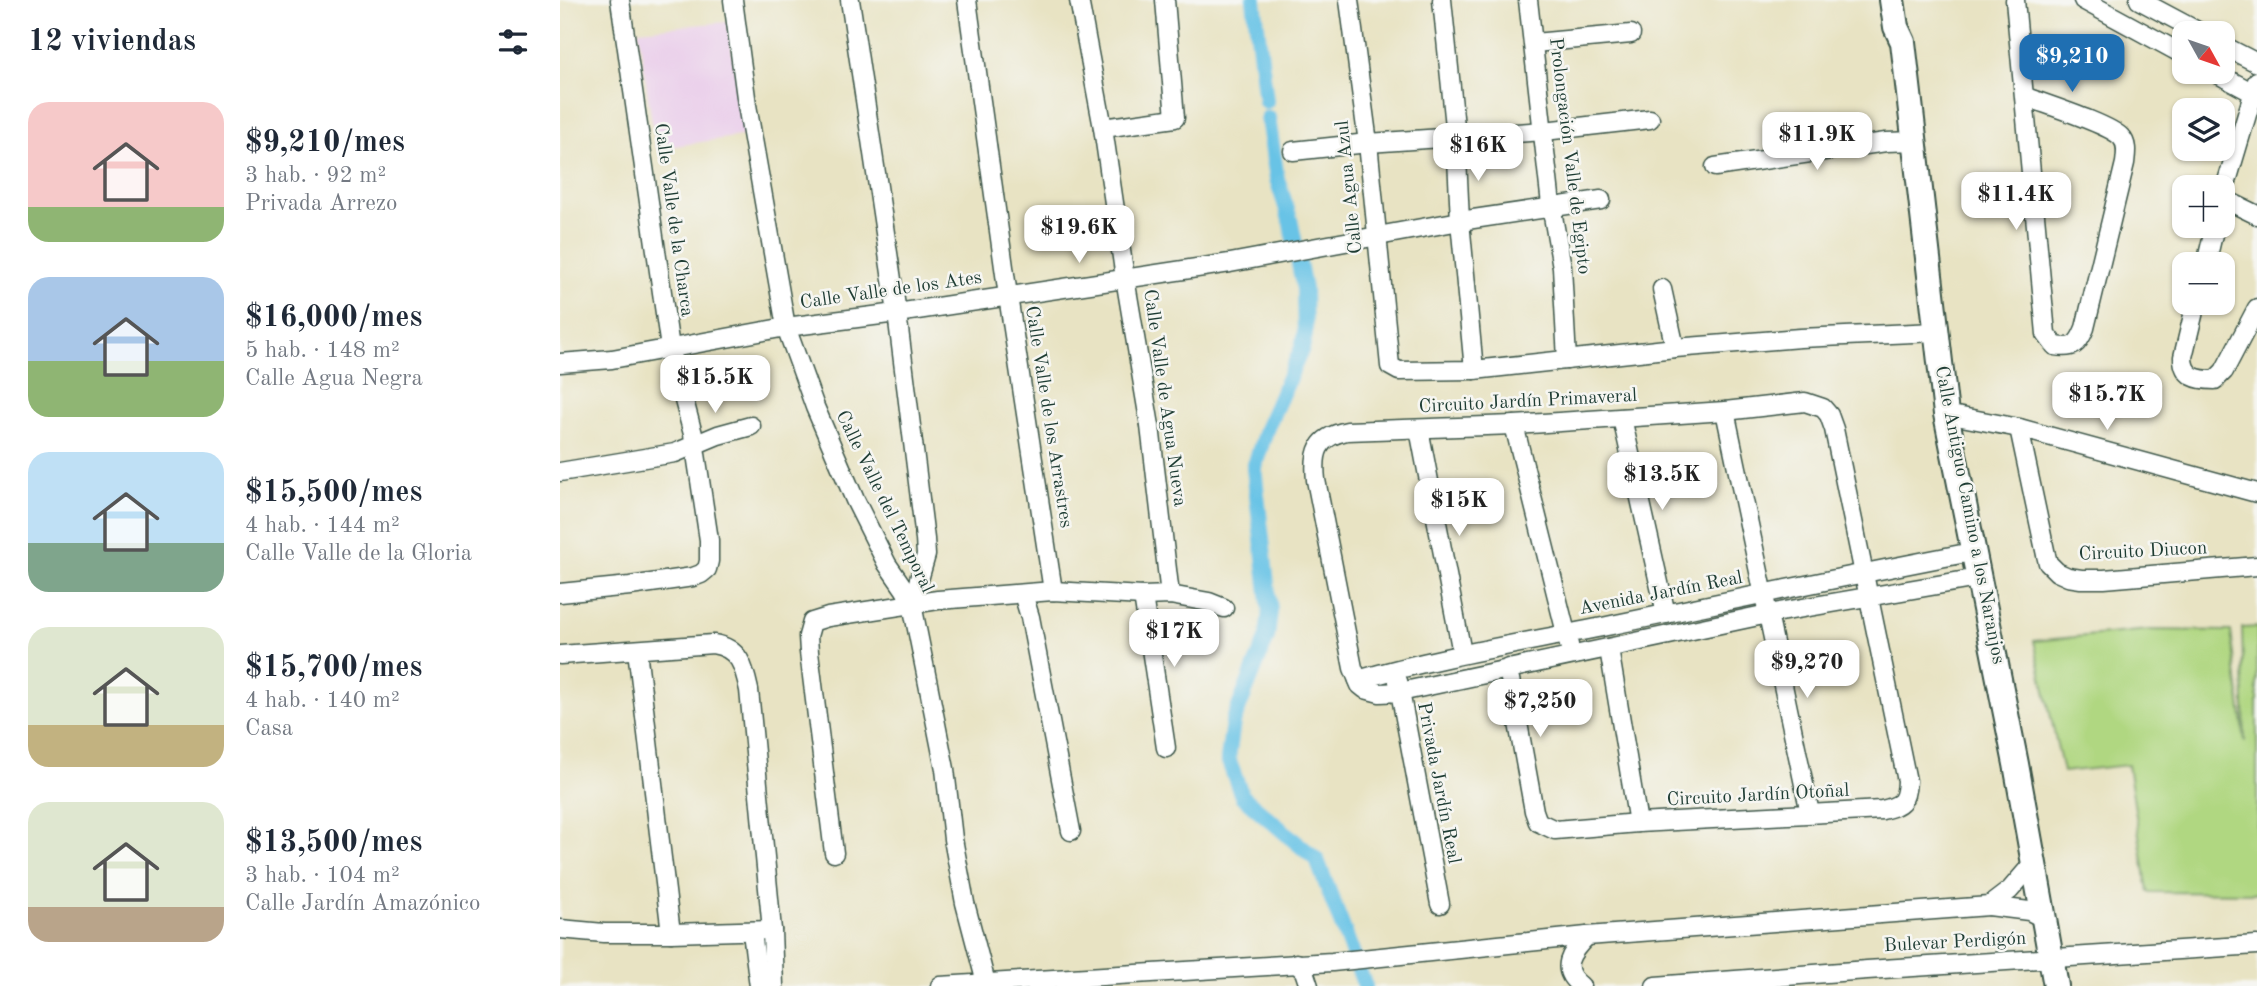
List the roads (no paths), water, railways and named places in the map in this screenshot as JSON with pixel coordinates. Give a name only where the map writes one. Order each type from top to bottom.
[{"type":"street","name":"Calle Valle de la Charca","points":[[560,593],[693,577],[706,569],[709,561],[709,540],[693,434],[670,348],[620,0]]},
{"type":"street","name":"Calle Valle del Temporal","points":[[733,0],[747,105],[786,327],[815,407],[855,500],[887,564],[912,604],[945,769],[953,839],[965,903],[986,983]]},
{"type":"street","points":[[850,0],[897,313],[925,539],[926,555],[912,604]]},
{"type":"street","name":"Calle Valle de los Arrastres","points":[[967,0],[1008,296],[1053,590]]},
{"type":"street","name":"Calle Valle de Agua Nueva","points":[[1079,0],[1103,128],[1150,426],[1170,595]]},
{"type":"street","points":[[1103,128],[1175,117],[1165,0]]},
{"type":"street","name":"Calle Agua Azul","points":[[1349,0],[1368,143],[1390,366],[1399,371],[1474,370]]},
{"type":"street","points":[[1442,0],[1456,136],[1460,220],[1474,370],[1675,348],[1800,338],[1936,332]]},
{"type":"street","name":"Prolongación Valle de Egipto","points":[[1528,0],[1551,205],[1562,267],[1567,360]]},
{"type":"street","name":"Calle Antiguo Camino a los Naranjos","points":[[1892,0],[1896,27],[1903,41],[1946,414],[2056,986]]},
{"type":"street","name":"Calle Antiguo Camino a los Naranjos","points":[[1903,41],[1908,25],[1907,0]]},
{"type":"street","points":[[2015,0],[2046,334],[2055,346],[2071,346],[2078,343],[2085,328],[2125,163],[2126,144],[2120,136],[2106,128],[2024,96]]},
{"type":"street","points":[[2083,0],[2172,48]]},
{"type":"street","points":[[2139,0],[2178,21]]},
{"type":"street","points":[[1534,43],[1631,34]]},
{"type":"street","points":[[2235,52],[2257,64]]},
{"type":"street","points":[[2229,175],[2256,90],[2235,81]]},
{"type":"street","points":[[1293,151],[1544,131],[1650,119]]},
{"type":"street","points":[[1715,167],[1886,142],[1916,141]]},
{"type":"street","name":"Calle Valle de los Ates","points":[[560,363],[612,359],[786,327],[1125,278],[1328,246],[1551,205],[1601,200]]},
{"type":"street","points":[[2235,204],[2257,215]]},
{"type":"street","points":[[1662,289],[1675,348]]},
{"type":"street","points":[[2193,315],[2183,357],[2185,372],[2215,380],[2224,371],[2257,308]]},
{"type":"street","name":"Circuito Jardín Primaveral","points":[[1362,685],[1350,654],[1314,464],[1318,448],[1326,438],[1347,431],[1514,425],[1725,411],[1805,402],[1823,408],[1834,429],[1865,572]]},
{"type":"street","points":[[1725,411],[1811,813]]},
{"type":"street","points":[[1946,414],[2019,428],[2257,493]]},
{"type":"street","points":[[1622,418],[1666,614]]},
{"type":"street","points":[[1514,425],[1571,655]]},
{"type":"street","points":[[560,472],[675,453],[718,435],[751,426]]},
{"type":"street","name":"Circuito Diucon","points":[[2019,428],[2048,563],[2057,572],[2068,577],[2104,579],[2257,566]]},
{"type":"street","points":[[1419,429],[1462,653]]},
{"type":"street","name":"Avenida Jardín Real","points":[[1362,685],[1396,669],[1462,653],[1972,552]]},
{"type":"street","name":"Circuito Jardín Otoñal","points":[[1508,668],[1534,811],[1538,822],[1555,830],[1882,810],[1901,804],[1906,795],[1907,781],[1865,572]]},
{"type":"street","points":[[1362,685],[1380,693],[1399,692],[1768,614],[1978,578]]},
{"type":"street","points":[[834,853],[808,636],[812,622],[912,604],[1053,590],[1143,596],[1170,595],[1204,601],[1224,608]]},
{"type":"street","points":[[1023,594],[1030,617],[1071,831]]},
{"type":"street","points":[[1143,596],[1166,748]]},
{"type":"street","points":[[560,655],[713,644],[724,645],[736,654],[745,670],[749,690],[772,930],[774,986]]},
{"type":"street","points":[[1609,649],[1639,823]]},
{"type":"street","points":[[637,650],[671,933]]},
{"type":"street","name":"Privada Jardín Real","points":[[1396,669],[1440,904]]},
{"type":"street","points":[[1989,905],[2010,890],[2034,862]]},
{"type":"street","points":[[940,986],[1332,962],[1587,936],[1989,905],[2029,911],[2043,918]]},
{"type":"street","points":[[560,929],[579,932],[671,933],[772,930]]},
{"type":"street","points":[[752,932],[759,986]]},
{"type":"street","points":[[1581,986],[1571,977],[1568,966],[1573,950],[1587,936]]},
{"type":"street","name":"Bulevar Perdigón","points":[[1655,986],[2257,945]]},
{"type":"street","points":[[1296,963],[1304,971],[1309,986]]},
{"type":"waterway","points":[[1254,0],[1266,101]]},
{"type":"waterway","points":[[1268,118],[1277,179],[1290,219],[1304,289],[1305,334],[1302,348],[1267,427],[1254,468],[1270,611],[1267,637],[1233,722],[1228,759],[1242,796],[1317,860],[1365,986]]}]
